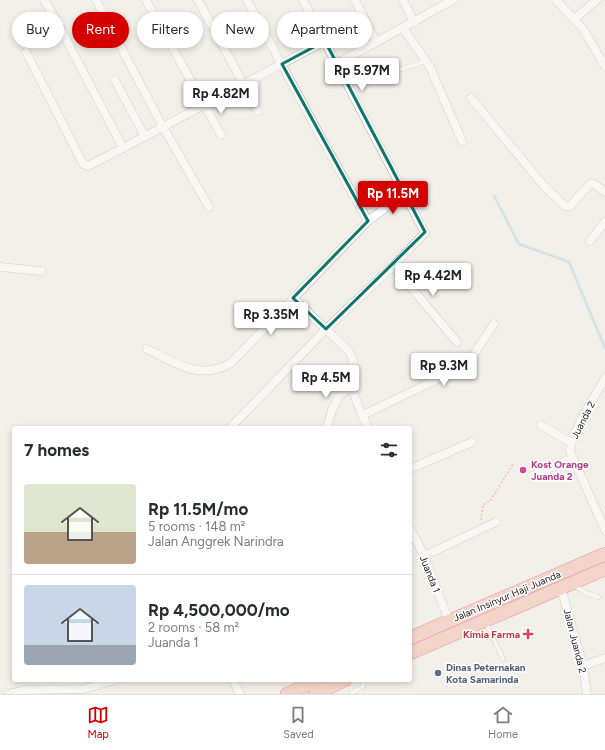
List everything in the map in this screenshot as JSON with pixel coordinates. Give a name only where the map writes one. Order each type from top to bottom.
[{"type":"highway","name":"Jalan Insinyur Haji Juanda","points":[[412,636],[605,554]]},
{"type":"highway","name":"Jalan Insinyur Haji Juanda","points":[[412,652],[605,569]]},
{"type":"highway","points":[[287,694],[313,682]]},
{"type":"highway","points":[[315,694],[342,682]]},
{"type":"street","points":[[44,0],[58,23],[123,148]]},
{"type":"street","points":[[96,0],[163,128],[209,207]]},
{"type":"street","points":[[198,0],[258,111]]},
{"type":"street","points":[[247,0],[368,221]]},
{"type":"street","points":[[303,0],[309,12]]},
{"type":"street","points":[[355,0],[376,42]]},
{"type":"street","points":[[402,0],[414,22]]},
{"type":"street","points":[[336,64],[453,0]]},
{"type":"street","points":[[556,0],[583,29],[605,66]]},
{"type":"street","points":[[574,19],[597,0]]},
{"type":"street","points":[[147,3],[221,135]]},
{"type":"street","points":[[403,28],[432,71],[462,141]]},
{"type":"street","points":[[26,52],[83,164],[86,166],[163,128],[311,48]]},
{"type":"street","points":[[232,426],[326,329],[423,237],[426,232],[328,48]]},
{"type":"street","points":[[115,80],[145,137]]},
{"type":"street","points":[[471,98],[544,186],[564,206],[570,206],[590,184],[594,184],[605,192]]},
{"type":"street","points":[[147,348],[194,370],[208,371],[218,369],[234,361],[368,221],[405,193]]},
{"type":"street","points":[[590,242],[605,222]]},
{"type":"street","points":[[393,266],[457,342]]},
{"type":"street","points":[[0,267],[41,271]]},
{"type":"street","points":[[293,298],[349,351],[354,362],[354,394],[367,426]]},
{"type":"street","points":[[363,415],[446,375],[466,362],[474,354],[494,324]]},
{"type":"street","name":"Juanda 2","points":[[605,378],[576,431],[571,443],[570,451],[605,530]]},
{"type":"street","points":[[328,426],[332,410],[340,395],[353,386]]},
{"type":"street","points":[[541,425],[571,443]]},
{"type":"street","points":[[412,468],[472,442]]},
{"type":"street","points":[[532,476],[572,458]]},
{"type":"street","points":[[424,556],[496,522]]},
{"type":"street","name":"Juanda 1","points":[[413,545],[424,556],[449,620]]},
{"type":"street","name":"Jalan Juanda 2","points":[[567,586],[587,694]]},
{"type":"street","points":[[583,666],[605,658]]},
{"type":"street","points":[[9,694],[26,690],[84,689],[108,682]]},
{"type":"street","points":[[234,682],[240,694]]},
{"type":"lane","points":[[399,70],[426,61]]},
{"type":"lane","points":[[567,586],[598,597]]},
{"type":"lane","points":[[485,620],[503,659]]},
{"type":"lane","points":[[351,694],[363,686],[364,682]]},
{"type":"path","points":[[481,528],[483,505],[491,500],[513,464]]},
{"type":"highlighted area","points":[[325,41],[425,232],[326,329],[293,298],[368,221],[282,64]]},
{"type":"waterway","points":[[494,196],[519,244],[569,262],[605,348]]},
{"type":"place","name":"Kost Orange Juanda 2","points":[[523,470]]},
{"type":"place","name":"Kimia Farma","points":[[528,634]]},
{"type":"place","name":"Dinas Peternakan Kota Samarinda","points":[[438,673]]}]
